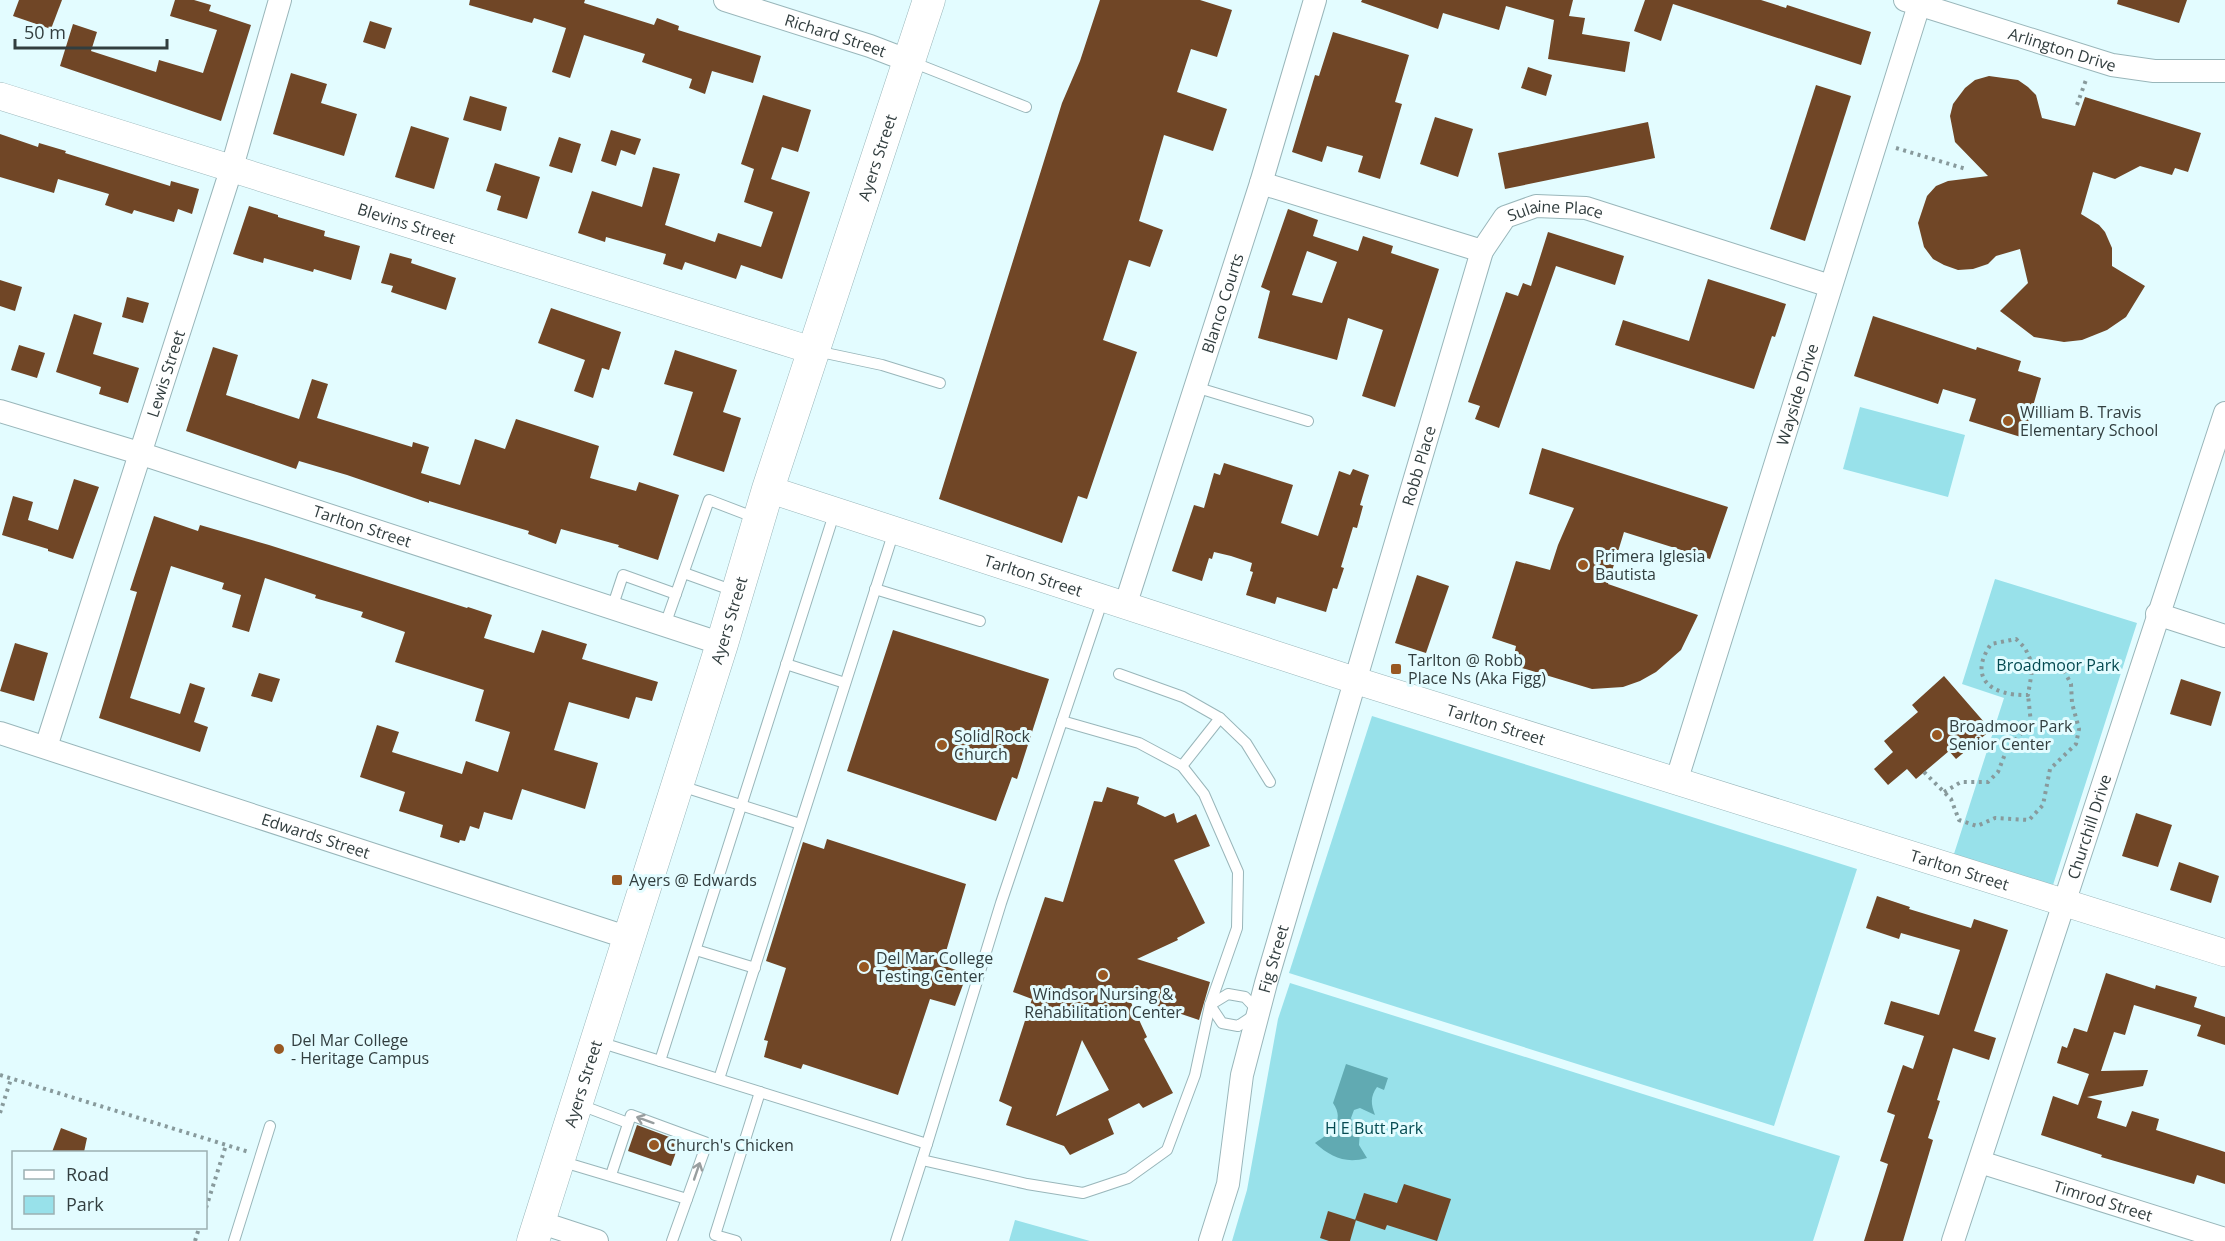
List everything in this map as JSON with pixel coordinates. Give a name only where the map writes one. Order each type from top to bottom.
[{"type":"main road","name":"Ayers Street","points":[[536,1232],[722,644],[768,489],[929,0]]},
{"type":"street","name":"Lewis Street","points":[[46,747],[232,167],[280,0]]},
{"type":"street","name":"Richard Street","points":[[725,0],[870,46],[909,61]]},
{"type":"street","name":"Blanco Courts","points":[[1114,602],[1196,387],[1261,183],[1315,0]]},
{"type":"street","name":"Arlington Drive","points":[[1911,3],[2112,65],[2154,71],[2225,71]]},
{"type":"street","name":"Wayside Drive","points":[[1676,782],[1875,142],[1911,3]]},
{"type":"street","name":"Blevins Street","points":[[0,96],[814,351]]},
{"type":"street","points":[[1261,183],[1482,251]]},
{"type":"street","name":"Sulaine Place","points":[[1482,251],[1505,218],[1536,206],[1586,208],[1830,286]]},
{"type":"street","name":"Robb Place","points":[[1354,680],[1482,251]]},
{"type":"street","name":"Tarlton Street","points":[[0,411],[139,453],[722,644]]},
{"type":"street","name":"Churchill Drive","points":[[1953,1241],[2066,903],[2157,614],[2225,412]]},
{"type":"street","name":"Tarlton Street","points":[[768,489],[1354,680],[2225,953]]},
{"type":"street","points":[[2157,614],[2225,636]]},
{"type":"street","name":"Fig Street","points":[[1210,1241],[1228,1184],[1242,1075],[1354,680]]},
{"type":"street","name":"Edwards Street","points":[[0,733],[629,938]]},
{"type":"street","name":"Timrod Street","points":[[1980,1162],[2225,1239]]},
{"type":"street","points":[[536,1232],[597,1241]]},
{"type":"lane","points":[[909,61],[1026,107]]},
{"type":"lane","points":[[814,351],[882,364],[940,383]]},
{"type":"lane","points":[[1196,387],[1308,421]]},
{"type":"lane","points":[[665,625],[709,500],[759,519]]},
{"type":"lane","points":[[660,1061],[835,510]]},
{"type":"lane","points":[[719,1079],[894,530]]},
{"type":"lane","points":[[684,573],[737,592]]},
{"type":"lane","points":[[612,608],[623,575],[676,594]]},
{"type":"lane","points":[[875,589],[980,621]]},
{"type":"lane","points":[[896,1241],[1001,903],[1062,721],[1114,602]]},
{"type":"lane","points":[[786,664],[845,683]]},
{"type":"lane","points":[[1119,674],[1183,697],[1220,718],[1246,743],[1270,782]]},
{"type":"lane","points":[[1182,766],[1220,718]]},
{"type":"lane","points":[[922,1160],[1027,1184],[1083,1193],[1128,1178],[1167,1150],[1195,1075],[1210,1005],[1237,928],[1238,872],[1204,794],[1182,766],[1139,743],[1062,721]]},
{"type":"lane","points":[[677,785],[800,824]]},
{"type":"lane","points":[[696,950],[755,968]]},
{"type":"lane","points":[[1228,994],[1245,997],[1259,1012],[1238,1026],[1222,1023],[1210,1005],[1228,994]]},
{"type":"lane","points":[[596,1041],[927,1144]]},
{"type":"lane","points":[[736,1241],[714,1238],[760,1092]]},
{"type":"lane","points":[[577,1104],[628,1123]]},
{"type":"lane","points":[[611,1175],[631,1115],[707,1143],[672,1241]]},
{"type":"lane","points":[[234,1241],[270,1126]]},
{"type":"lane","points":[[560,1161],[687,1199]]},
{"type":"path","points":[[2077,105],[2093,59]]},
{"type":"path","points":[[1875,142],[1966,169]]},
{"type":"path","points":[[1944,792],[1961,782],[1988,782],[1998,772],[2007,749],[2031,723],[2028,695],[2033,665],[2025,648],[2016,639],[1991,644],[1983,656],[1980,669],[1987,683],[1997,691],[2028,695]]},
{"type":"path","points":[[1924,772],[1951,799],[1959,820],[1977,826],[1995,818],[2029,820],[2043,806],[2050,769],[2076,744],[2079,729],[2072,703],[2071,684],[2060,663],[2033,665]]},
{"type":"path","points":[[0,1075],[260,1156]]},
{"type":"path","points":[[0,1113],[11,1079]]},
{"type":"path","points":[[207,1205],[226,1145]]},
{"type":"green space","points":[[1860,407],[1965,435],[1948,497],[1843,469]]},
{"type":"green space","name":"Broadmoor Park","points":[[1995,579],[2137,623],[2053,885],[1953,857],[2004,698],[1962,684]]},
{"type":"green space","points":[[1372,716],[1857,869],[1774,1126],[1289,973]]},
{"type":"green space","name":"H E Butt Park","points":[[1290,983],[1840,1156],[1813,1241],[1232,1241],[1247,1190],[1278,1019]]},
{"type":"green space","points":[[1015,1220],[1090,1241],[1009,1241]]},
{"type":"shaded area","points":[[1346,1064],[1388,1078],[1384,1090],[1377,1087],[1373,1094],[1372,1104],[1375,1115],[1360,1108],[1354,1110],[1351,1118],[1353,1124],[1360,1130],[1359,1145],[1367,1158],[1359,1160],[1339,1158],[1315,1143],[1331,1131],[1337,1121],[1337,1110],[1333,1103]]},
{"type":"building","points":[[19,0],[62,0],[51,29],[13,16]]},
{"type":"building","points":[[175,0],[194,0],[211,5],[209,11],[251,25],[221,121],[60,66],[73,24],[97,32],[91,51],[156,72],[159,60],[203,73],[217,30],[170,16]]},
{"type":"building","points":[[470,0],[585,0],[584,3],[654,25],[657,18],[679,26],[678,30],[761,56],[753,83],[712,71],[705,94],[689,88],[692,79],[642,62],[645,54],[584,35],[570,78],[552,72],[566,28],[534,18],[532,23],[469,5]]},
{"type":"building","points":[[1100,0],[1200,0],[1232,10],[1217,57],[1191,49],[1177,92],[1227,109],[1213,151],[1164,135],[1139,221],[1163,230],[1150,267],[1129,260],[1103,340],[1137,352],[1087,499],[1078,496],[1062,543],[939,499],[1062,103],[1080,61]]},
{"type":"building","points":[[1362,0],[1573,0],[1569,16],[1585,18],[1582,34],[1630,42],[1625,72],[1548,59],[1554,20],[1506,6],[1499,30],[1443,13],[1438,29],[1361,2]]},
{"type":"building","points":[[1645,0],[1761,0],[1786,8],[1787,5],[1871,32],[1861,65],[1673,4],[1661,41],[1634,31]]},
{"type":"building","points":[[2118,0],[2187,0],[2179,23],[2117,4]]},
{"type":"building","points":[[370,21],[392,28],[385,49],[363,42]]},
{"type":"building","points":[[1333,32],[1409,55],[1395,102],[1402,104],[1380,179],[1358,172],[1363,156],[1327,146],[1322,162],[1292,152],[1315,75],[1319,76]]},
{"type":"building","points":[[1528,67],[1552,75],[1546,96],[1521,88]]},
{"type":"building","points":[[291,73],[327,84],[321,103],[357,114],[344,156],[273,134]]},
{"type":"building","points":[[1989,76],[2018,80],[2028,87],[2036,95],[2042,118],[2075,126],[2085,97],[2201,133],[2188,172],[2175,168],[2172,175],[2140,166],[2115,179],[2093,172],[2081,214],[2099,225],[2105,232],[2112,248],[2112,266],[2145,286],[2126,317],[2107,330],[2082,340],[2064,342],[2034,337],[2000,311],[2028,283],[2020,249],[1996,256],[1988,264],[1973,269],[1958,270],[1933,259],[1924,247],[1918,223],[1927,196],[1936,186],[1948,181],[1988,176],[1955,142],[1950,116],[1953,104],[1965,88],[1975,80]]},
{"type":"building","points":[[1816,85],[1851,96],[1805,241],[1770,229]]},
{"type":"building","points":[[763,95],[811,110],[798,152],[782,147],[771,179],[810,192],[782,279],[741,265],[736,279],[685,262],[682,270],[663,264],[666,254],[606,237],[605,242],[578,233],[592,191],[642,207],[653,167],[680,174],[665,225],[715,242],[718,233],[761,247],[773,212],[744,202],[754,169],[741,164]]},
{"type":"building","points":[[470,96],[507,107],[501,131],[463,120]]},
{"type":"building","points":[[1435,117],[1473,129],[1458,177],[1420,164]]},
{"type":"building","points":[[1648,122],[1655,158],[1505,189],[1498,153]]},
{"type":"building","points":[[411,126],[449,138],[434,189],[395,177]]},
{"type":"building","points":[[611,130],[641,139],[635,155],[621,150],[616,166],[601,161]]},
{"type":"building","points":[[0,134],[38,147],[39,143],[66,151],[65,153],[170,186],[171,181],[199,189],[192,214],[178,209],[174,222],[134,210],[132,214],[105,205],[109,194],[58,179],[54,193],[0,177]]},
{"type":"building","points":[[559,137],[581,144],[572,173],[549,166]]},
{"type":"building","points":[[495,163],[540,177],[527,219],[497,210],[501,196],[486,191]]},
{"type":"building","points":[[249,206],[325,231],[324,236],[360,246],[351,280],[314,269],[313,272],[264,258],[263,263],[233,254]]},
{"type":"building","points":[[1288,209],[1318,220],[1313,236],[1358,251],[1363,236],[1393,246],[1391,253],[1439,269],[1395,407],[1362,396],[1383,330],[1348,318],[1337,360],[1258,338],[1270,291],[1261,287]],"holes":[[[1307,251],[1337,262],[1322,303],[1292,295]]]},
{"type":"building","points":[[1548,232],[1624,256],[1615,285],[1556,266],[1499,428],[1475,419],[1480,406],[1468,402],[1506,292],[1518,296],[1523,283],[1531,286]]},
{"type":"building","points":[[390,253],[412,259],[411,263],[456,278],[446,310],[391,292],[393,286],[381,283]]},
{"type":"building","points":[[1708,279],[1786,304],[1775,337],[1772,336],[1754,389],[1615,345],[1623,320],[1689,341]]},
{"type":"building","points":[[0,280],[22,287],[15,311],[0,306]]},
{"type":"building","points":[[127,297],[149,303],[143,323],[122,317]]},
{"type":"building","points":[[551,308],[621,332],[609,370],[602,368],[593,398],[574,391],[585,360],[538,343]]},
{"type":"building","points":[[74,314],[102,323],[93,354],[139,368],[128,403],[99,394],[101,387],[56,372]]},
{"type":"building","points":[[1873,316],[1976,350],[1977,347],[2021,361],[2018,371],[2041,378],[2024,438],[1969,421],[1976,399],[1943,389],[1938,404],[1854,376]]},
{"type":"building","points":[[19,345],[45,353],[37,378],[11,370]]},
{"type":"building","points":[[213,347],[238,355],[226,395],[299,419],[312,379],[328,384],[317,418],[412,447],[413,442],[429,447],[421,473],[460,485],[475,439],[505,449],[516,419],[599,446],[590,478],[636,491],[639,482],[679,495],[658,560],[618,547],[619,545],[561,529],[556,544],[528,534],[529,531],[429,501],[429,503],[347,475],[299,461],[296,469],[186,431]]},
{"type":"building","points":[[675,350],[737,370],[723,412],[741,418],[724,472],[673,455],[693,392],[664,384]]},
{"type":"building","name":"Primera Iglesia Bautista","points":[[1542,448],[1728,507],[1710,559],[1624,532],[1608,584],[1698,615],[1681,650],[1656,672],[1640,681],[1623,687],[1592,689],[1512,665],[1516,646],[1492,638],[1516,561],[1550,570],[1574,508],[1529,494]]},
{"type":"building","points":[[1224,463],[1293,485],[1281,523],[1318,536],[1339,471],[1350,475],[1353,469],[1369,475],[1360,505],[1363,506],[1357,528],[1353,527],[1341,567],[1344,568],[1337,589],[1333,588],[1326,612],[1277,597],[1275,604],[1246,595],[1253,572],[1250,571],[1252,563],[1231,556],[1214,552],[1212,559],[1209,558],[1202,581],[1172,571],[1194,505],[1204,508],[1214,473],[1220,475]]},
{"type":"building","points":[[74,479],[99,487],[73,559],[2,535],[13,496],[33,502],[28,520],[58,530]]},
{"type":"building","points":[[154,516],[198,531],[200,525],[269,545],[492,615],[484,638],[534,653],[542,630],[587,644],[582,659],[658,682],[652,701],[636,697],[629,719],[569,702],[554,750],[598,763],[585,809],[522,789],[512,820],[484,812],[479,829],[470,826],[465,841],[460,840],[459,843],[440,837],[443,825],[399,811],[405,792],[360,777],[377,725],[399,732],[392,752],[462,774],[466,761],[498,772],[510,732],[475,721],[484,690],[395,662],[405,632],[361,617],[363,612],[315,598],[316,595],[265,578],[249,632],[232,627],[241,595],[222,589],[224,583],[171,566],[130,698],[180,714],[190,683],[205,688],[194,722],[208,727],[200,752],[99,718],[137,592],[130,590]]},
{"type":"building","points":[[1417,575],[1449,586],[1426,653],[1395,643]]},
{"type":"building","name":"Solid Rock Church","points":[[893,630],[1049,679],[1017,779],[1012,777],[996,821],[847,771]]},
{"type":"building","points":[[15,643],[48,653],[34,701],[0,691]]},
{"type":"building","points":[[259,673],[280,679],[272,702],[251,696]]},
{"type":"building","name":"Broadmoor Park Senior Center","points":[[1944,676],[1991,730],[1956,759],[1949,751],[1916,779],[1907,769],[1888,785],[1874,769],[1893,752],[1884,741],[1918,712],[1912,705]]},
{"type":"building","points":[[2181,679],[2221,692],[2211,726],[2170,714]]},
{"type":"building","name":"Windsor Nursing & Rehabilitation Center","points":[[1107,787],[1139,797],[1137,804],[1165,817],[1174,813],[1177,823],[1196,814],[1210,846],[1174,860],[1205,923],[1177,938],[1178,940],[1137,959],[1210,982],[1199,1020],[1128,996],[1147,1037],[1144,1039],[1173,1093],[1143,1108],[1139,1103],[1108,1119],[1114,1134],[1070,1155],[1064,1146],[1006,1125],[1012,1107],[999,1101],[1032,999],[1013,992],[1045,897],[1063,902],[1094,801],[1102,802]],"holes":[[[1082,1040],[1109,1090],[1056,1116]]]},
{"type":"building","points":[[2136,813],[2172,825],[2158,867],[2122,856]]},
{"type":"building","name":"Del Mar College Testing Center","points":[[827,839],[966,884],[942,965],[967,974],[955,1006],[930,999],[898,1095],[803,1064],[801,1069],[764,1057],[768,1041],[764,1040],[786,968],[766,961],[803,842],[824,849]]},
{"type":"building","points":[[2179,862],[2219,876],[2211,903],[2170,890]]},
{"type":"building","points":[[1877,896],[1910,907],[1909,909],[1971,928],[1974,919],[2008,930],[1974,1031],[1996,1038],[1989,1060],[1953,1048],[1928,1138],[1933,1140],[1903,1241],[1864,1241],[1888,1164],[1880,1161],[1895,1115],[1887,1112],[1903,1065],[1913,1069],[1924,1036],[1884,1024],[1891,1001],[1939,1015],[1960,950],[1901,933],[1899,939],[1866,928]]},
{"type":"building","points":[[2106,973],[2155,989],[2156,985],[2197,997],[2194,1007],[2225,1017],[2225,1045],[2197,1036],[2201,1025],[2134,1005],[2125,1035],[2114,1032],[2101,1071],[2148,1070],[2143,1086],[2087,1097],[2102,1101],[2097,1118],[2126,1127],[2132,1111],[2159,1119],[2156,1130],[2225,1152],[2225,1184],[2197,1175],[2194,1184],[2101,1157],[2102,1155],[2041,1135],[2053,1096],[2078,1105],[2089,1074],[2057,1063],[2062,1046],[2067,1048],[2074,1028],[2087,1032]]},
{"type":"building","name":"Church's Chicken","points":[[637,1125],[680,1141],[671,1166],[628,1151]]},
{"type":"building","points":[[61,1128],[87,1138],[84,1151],[52,1151]]},
{"type":"building","points":[[1404,1184],[1451,1199],[1437,1241],[1387,1225],[1385,1230],[1355,1220],[1364,1193],[1397,1203]]},
{"type":"building","points":[[1328,1211],[1356,1220],[1350,1241],[1329,1241],[1320,1238]]},
{"type":"place","name":"William B. Travis Elementary School","points":[[2008,421]]},
{"type":"place","name":"Primera Iglesia Bautista","points":[[1583,565]]},
{"type":"place","name":"Tarlton @ Robb Place Ns (Aka Figg)","points":[[1396,669]]},
{"type":"place","name":"Broadmoor Park Senior Center","points":[[1937,735]]},
{"type":"place","name":"Solid Rock Church","points":[[942,745]]},
{"type":"place","name":"Ayers @ Edwards","points":[[617,880]]},
{"type":"place","name":"Del Mar College Testing Center","points":[[864,967]]},
{"type":"place","name":"Windsor Nursing & Rehabilitation Center","points":[[1103,975]]},
{"type":"place","name":"Del Mar College - Heritage Campus","points":[[279,1049]]},
{"type":"place","name":"Church's Chicken","points":[[654,1145]]}]
